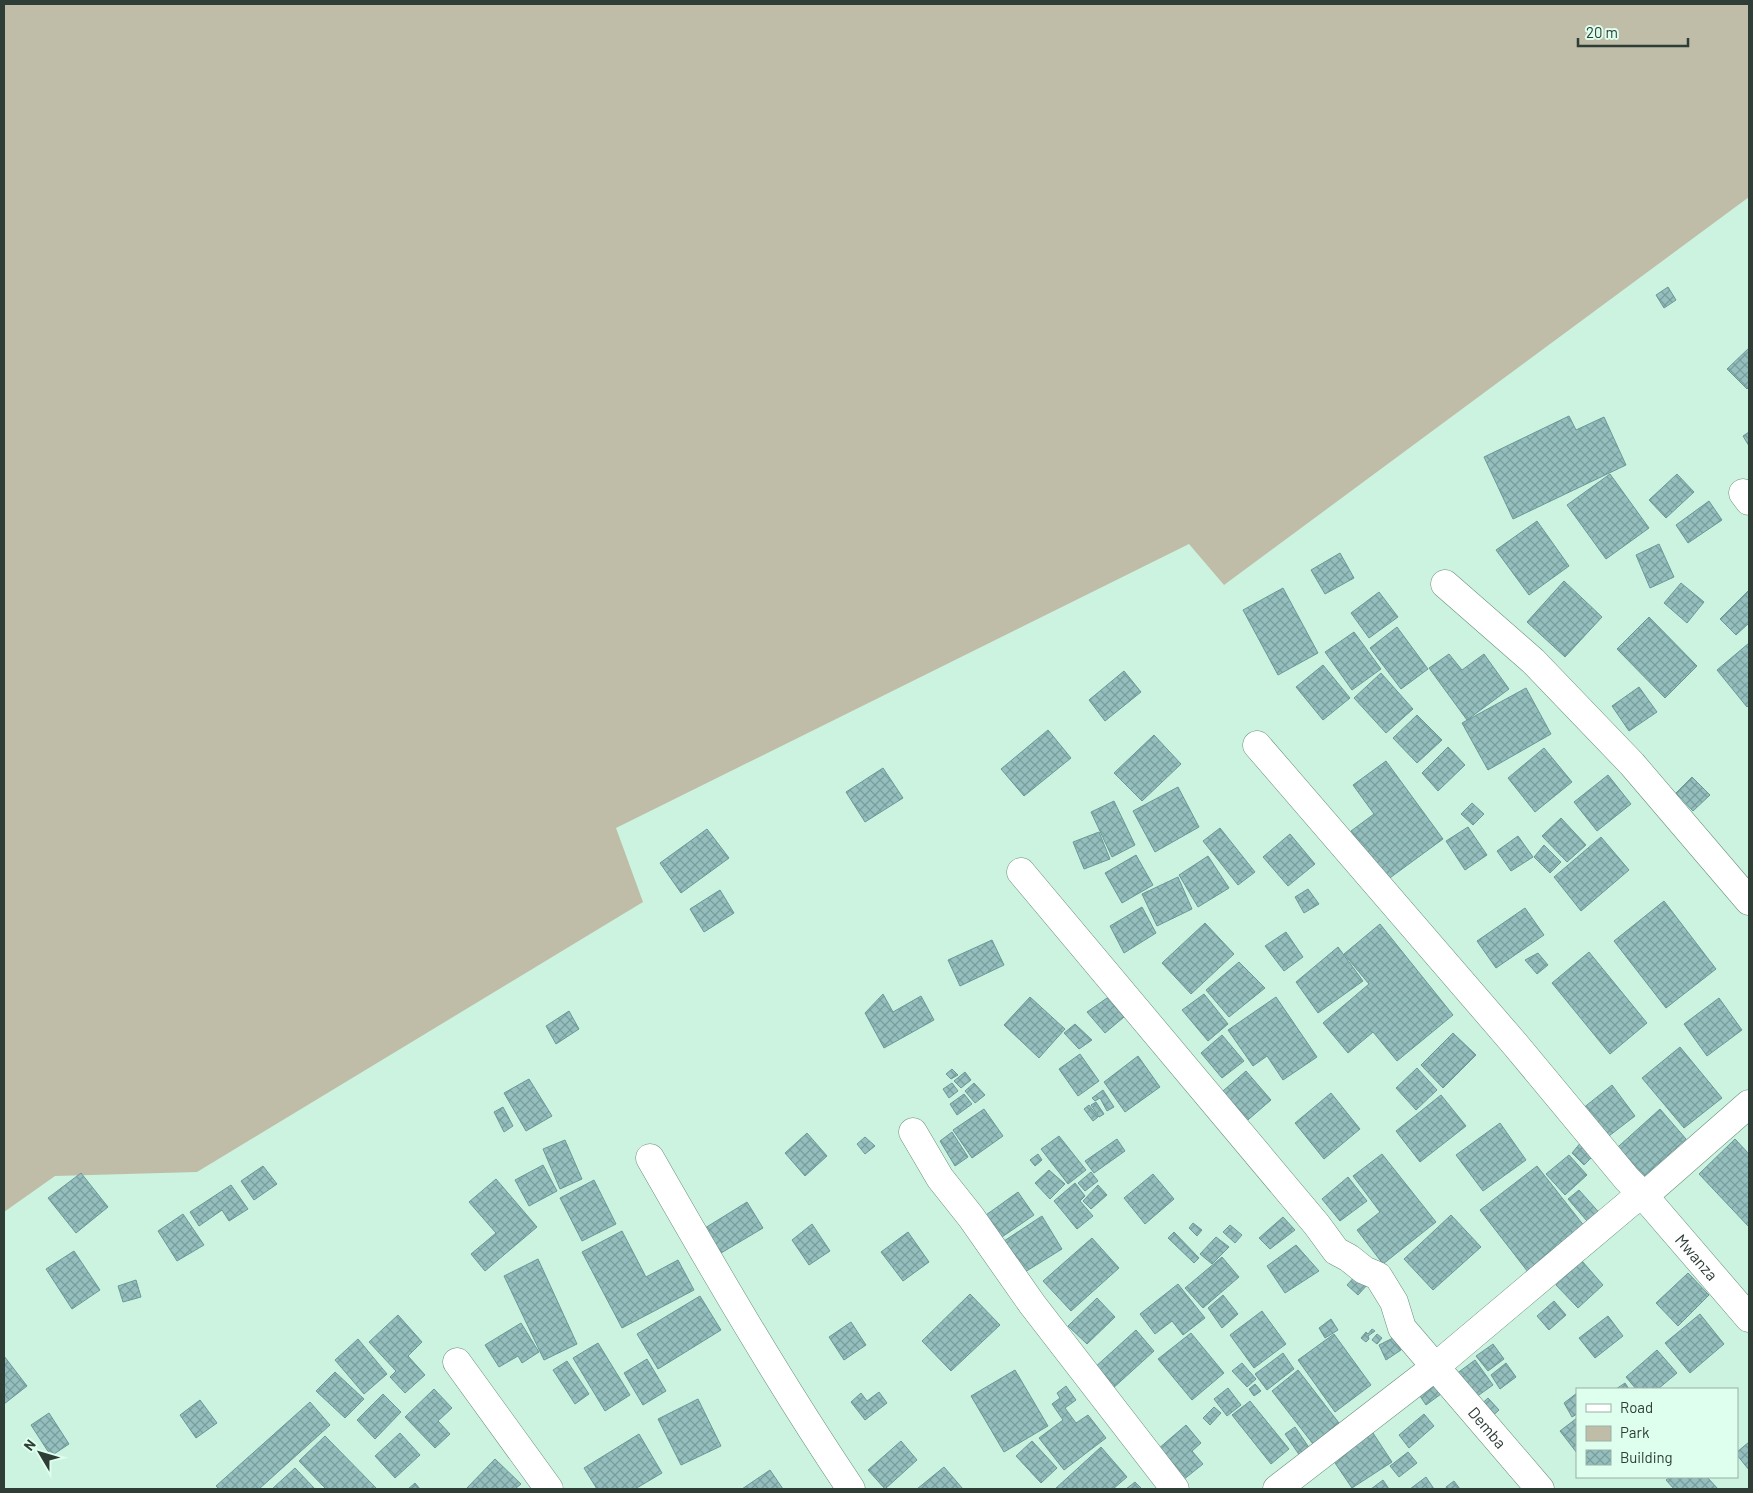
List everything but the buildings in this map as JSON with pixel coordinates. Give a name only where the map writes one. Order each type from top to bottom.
[{"type":"street","points":[[1445,584],[1534,661],[1632,764],[1749,901]]},
{"type":"street","name":"Mwanza","points":[[1257,745],[1514,1043],[1627,1180],[1644,1196],[1749,1318]]},
{"type":"street","name":"Demba","points":[[1022,872],[1317,1225],[1336,1251],[1349,1258],[1364,1270],[1378,1276],[1394,1302],[1402,1328],[1540,1489]]},
{"type":"street","points":[[1278,1489],[1435,1367],[1630,1202],[1644,1196],[1749,1104]]},
{"type":"street","points":[[913,1132],[940,1178],[1032,1304],[1175,1489]]},
{"type":"street","points":[[650,1158],[737,1310],[824,1450],[851,1489]]},
{"type":"street","points":[[457,1362],[549,1489]]},
{"type":"green space","points":[[4,4],[1749,4],[1749,197],[1224,585],[1189,544],[616,828],[643,902],[197,1172],[55,1176],[4,1212]]}]
